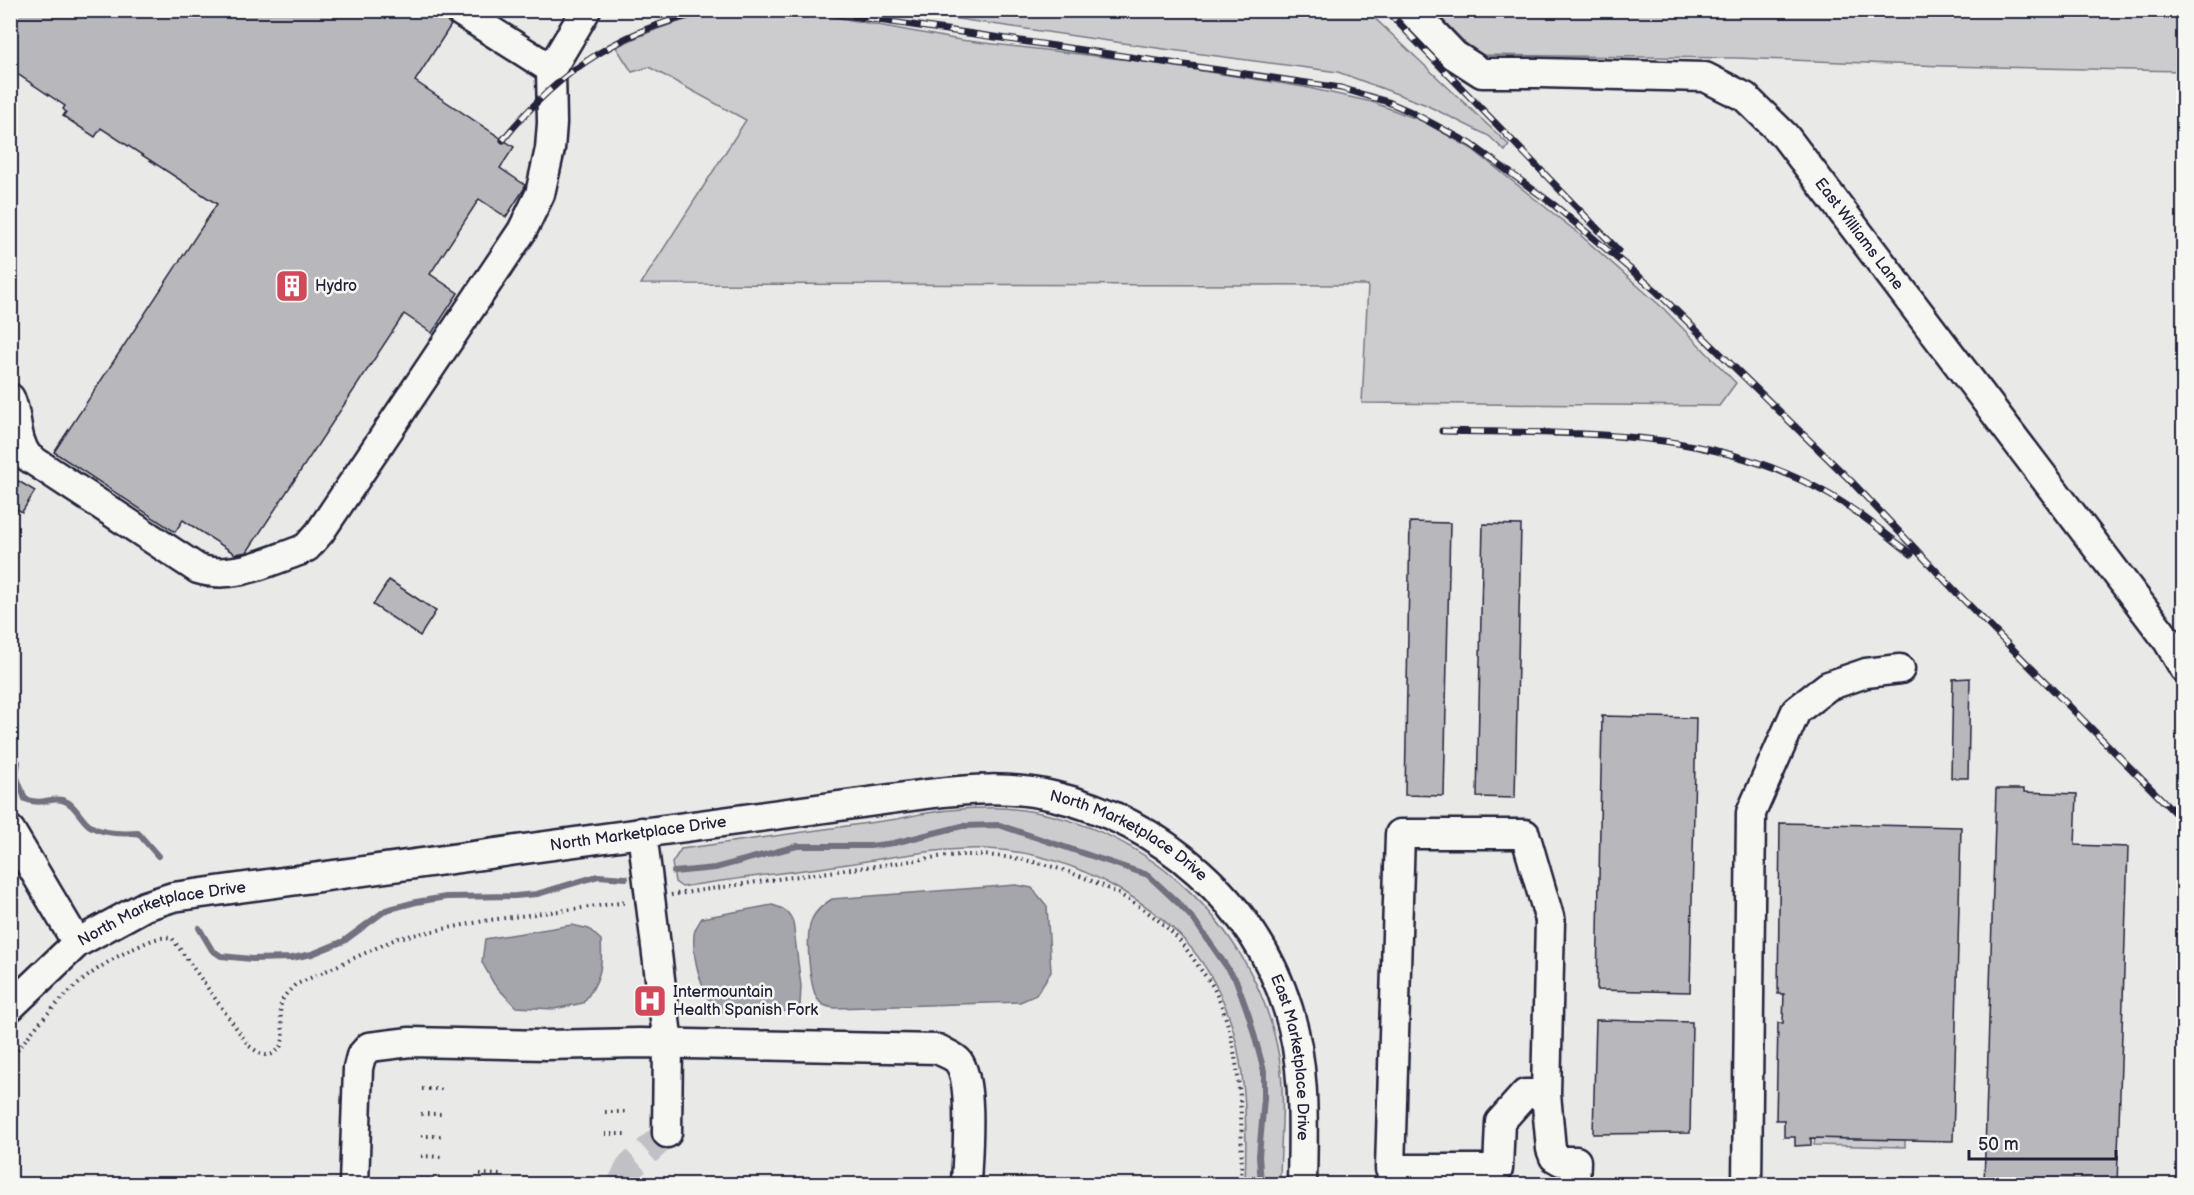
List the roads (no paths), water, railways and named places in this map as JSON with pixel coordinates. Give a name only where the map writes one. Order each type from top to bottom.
[{"type":"street","points":[[458,10],[551,69]]},
{"type":"street","name":"East Williams Lane","points":[[1411,10],[1454,55],[1482,74],[1705,77],[1745,97],[1785,136],[2168,641],[2184,668]]},
{"type":"street","points":[[10,398],[18,439],[28,457],[198,569],[215,573],[233,573],[307,547],[527,222],[540,194],[550,149],[551,69],[578,14]]},
{"type":"street","points":[[1747,1185],[1751,813],[1796,711],[1828,686],[1866,673],[1900,669]]},
{"type":"street","name":"North Marketplace Drive","points":[[10,1007],[77,943],[145,906],[184,894],[957,790],[1023,791],[1053,796],[1097,809],[1129,824],[1160,841],[1212,884],[1254,937]]},
{"type":"street","points":[[10,830],[77,943]]},
{"type":"street","points":[[642,832],[668,1044],[668,1133]]},
{"type":"street","points":[[1546,1094],[1525,1094],[1500,1122],[1498,1169],[1457,1177],[1390,1169],[1400,834],[1525,834],[1550,920],[1546,1094],[1551,1149],[1554,1157],[1560,1161],[1576,1161],[1575,1185]]},
{"type":"street","name":"East Marketplace Drive","points":[[1254,937],[1288,1008],[1297,1046],[1303,1106],[1302,1185]]},
{"type":"street","points":[[354,1185],[358,1068],[361,1056],[369,1047],[410,1042],[546,1046],[668,1044],[938,1049],[957,1059],[964,1072],[968,1104],[966,1185]]},
{"type":"waterway","points":[[10,755],[18,762],[16,775],[25,799],[36,802],[58,799],[67,802],[86,823],[95,829],[113,833],[138,833],[158,856]]},
{"type":"waterway","points":[[674,872],[715,868],[797,846],[870,846],[894,843],[962,826],[999,825],[1148,875],[1194,920],[1236,980],[1249,1016],[1264,1071],[1259,1156],[1261,1184]]},
{"type":"waterway","points":[[199,928],[212,950],[221,956],[252,959],[292,958],[312,954],[344,941],[386,910],[416,902],[446,897],[537,894],[598,876],[626,878]]},
{"type":"tunnel","points":[[621,1184],[630,1167],[667,1133]]},
{"type":"railway","points":[[503,140],[548,92],[572,71],[598,54],[654,26],[718,10]]},
{"type":"railway","points":[[810,10],[1341,88],[1388,102],[1471,144],[1554,205],[1655,290],[1852,482],[1958,594],[2184,822]]},
{"type":"railway","points":[[1386,10],[1618,250]]},
{"type":"railway","points":[[1442,431],[1592,434],[1641,438],[1690,445],[1737,456],[1784,473],[1830,495],[1862,516],[1911,554]]},
{"type":"place","name":"Hydro","points":[[292,286]]},
{"type":"place","name":"Intermountain Health Spanish Fork","points":[[650,1001]]}]
